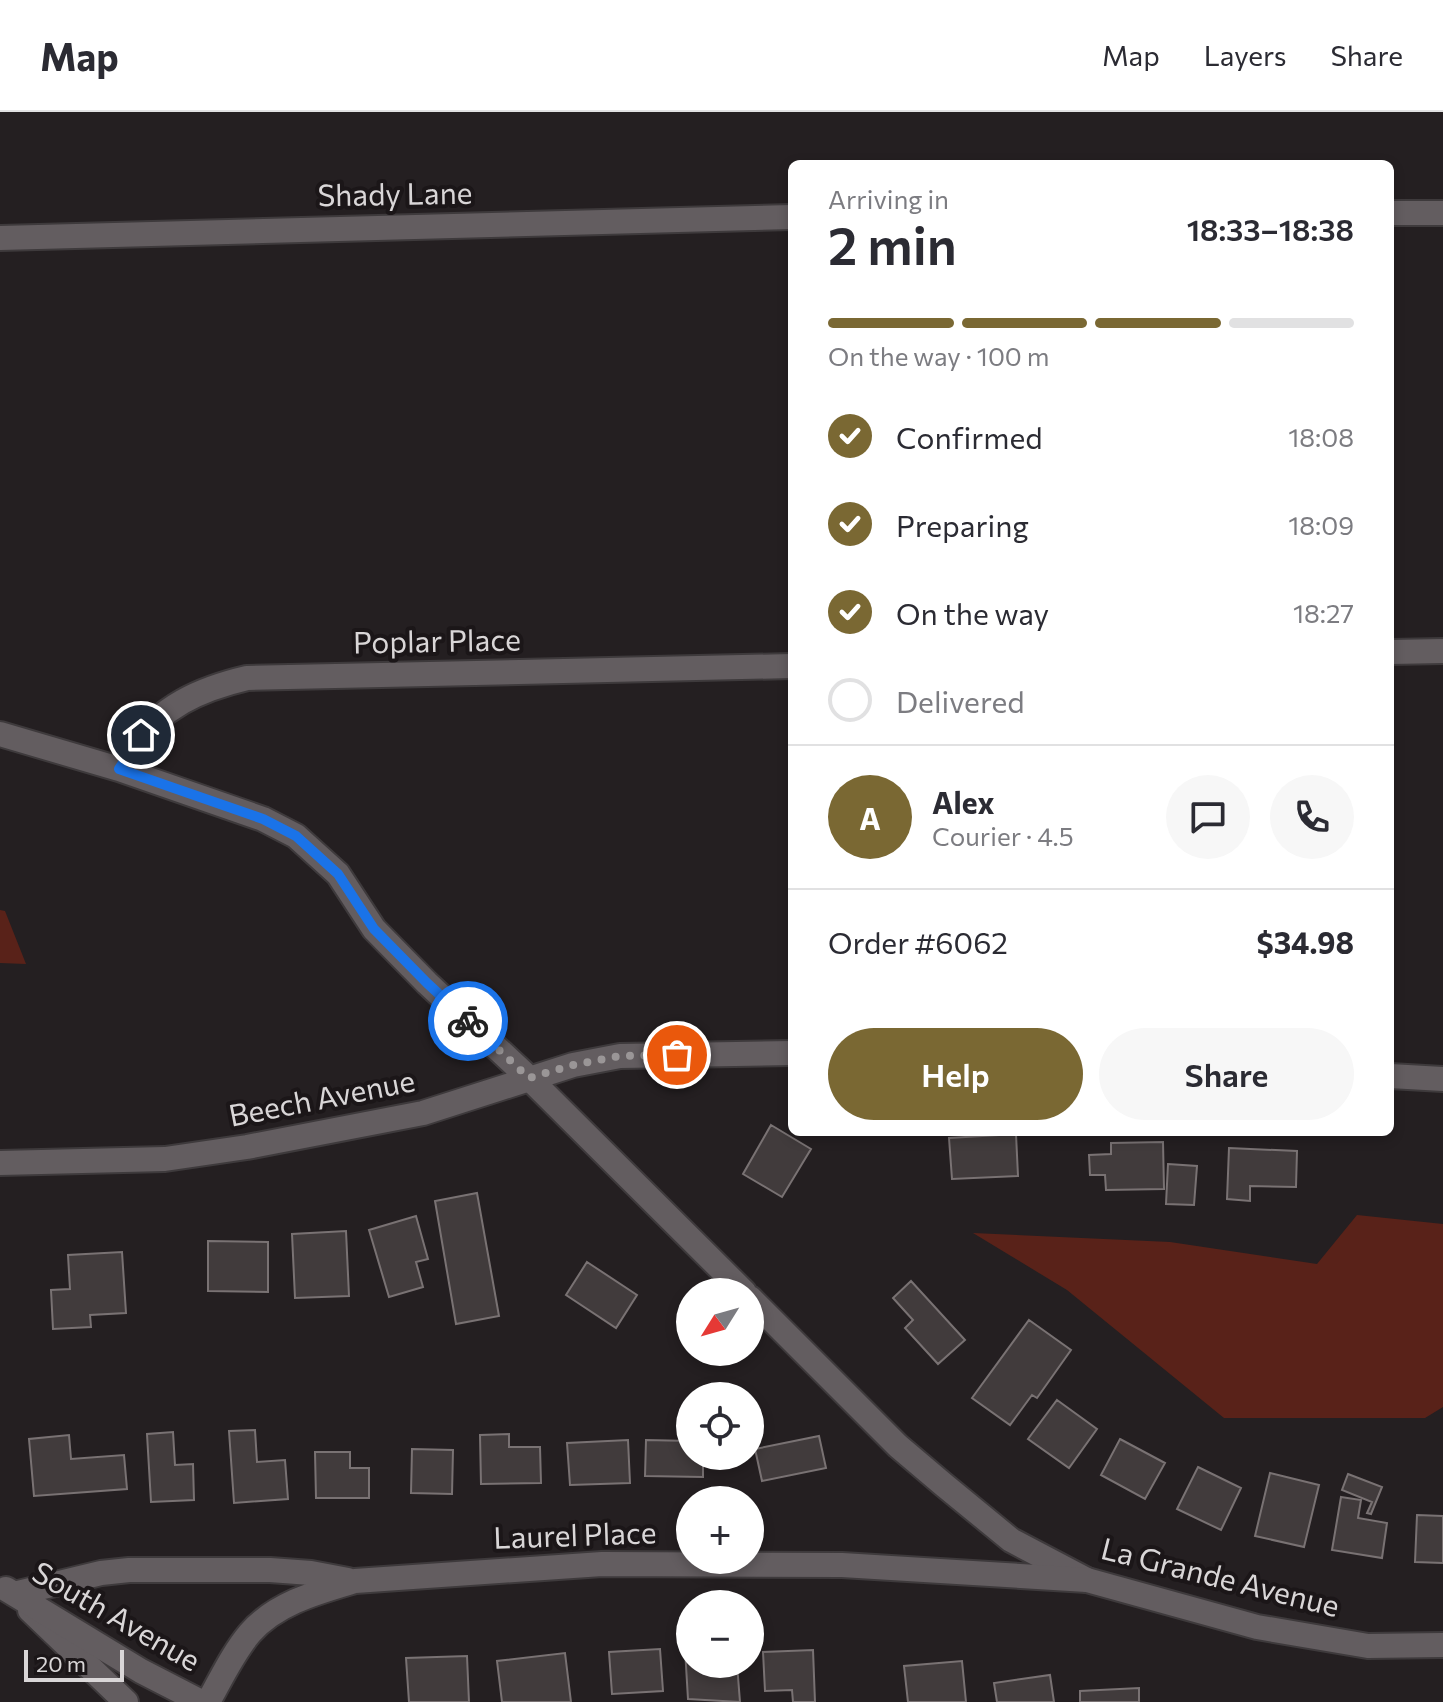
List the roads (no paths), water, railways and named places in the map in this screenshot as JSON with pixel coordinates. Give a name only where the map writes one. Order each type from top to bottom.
[{"type":"street","points":[[1394,213],[1443,213]]},
{"type":"street","name":"Shady Lane","points":[[0,238],[788,217]]},
{"type":"street","points":[[1394,652],[1443,651]]},
{"type":"street","name":"Poplar Place","points":[[119,769],[141,735],[166,711],[213,686],[247,678],[788,666]]},
{"type":"street","points":[[0,734],[119,769],[263,819],[296,836],[338,874],[374,929],[427,983],[529,1078],[730,1278]]},
{"type":"street","name":"Beech Avenue","points":[[0,1163],[165,1159],[247,1147],[423,1113],[573,1065],[620,1056],[788,1053]]},
{"type":"street","points":[[1394,1076],[1443,1079]]},
{"type":"street","name":"La Grande Avenue","points":[[764,1312],[898,1446],[944,1485],[1011,1540],[1087,1580],[1257,1627],[1368,1646],[1443,1645]]},
{"type":"street","name":"Laurel Place","points":[[208,1702],[228,1664],[251,1631],[282,1608],[355,1581],[602,1564],[842,1565],[1087,1580]]},
{"type":"street","name":"Laurel Place","points":[[7,1590],[129,1570],[270,1570],[355,1581]]},
{"type":"street","points":[[7,1590],[126,1702]]},
{"type":"street","name":"South Avenue","points":[[7,1590],[141,1671],[201,1702]]}]
